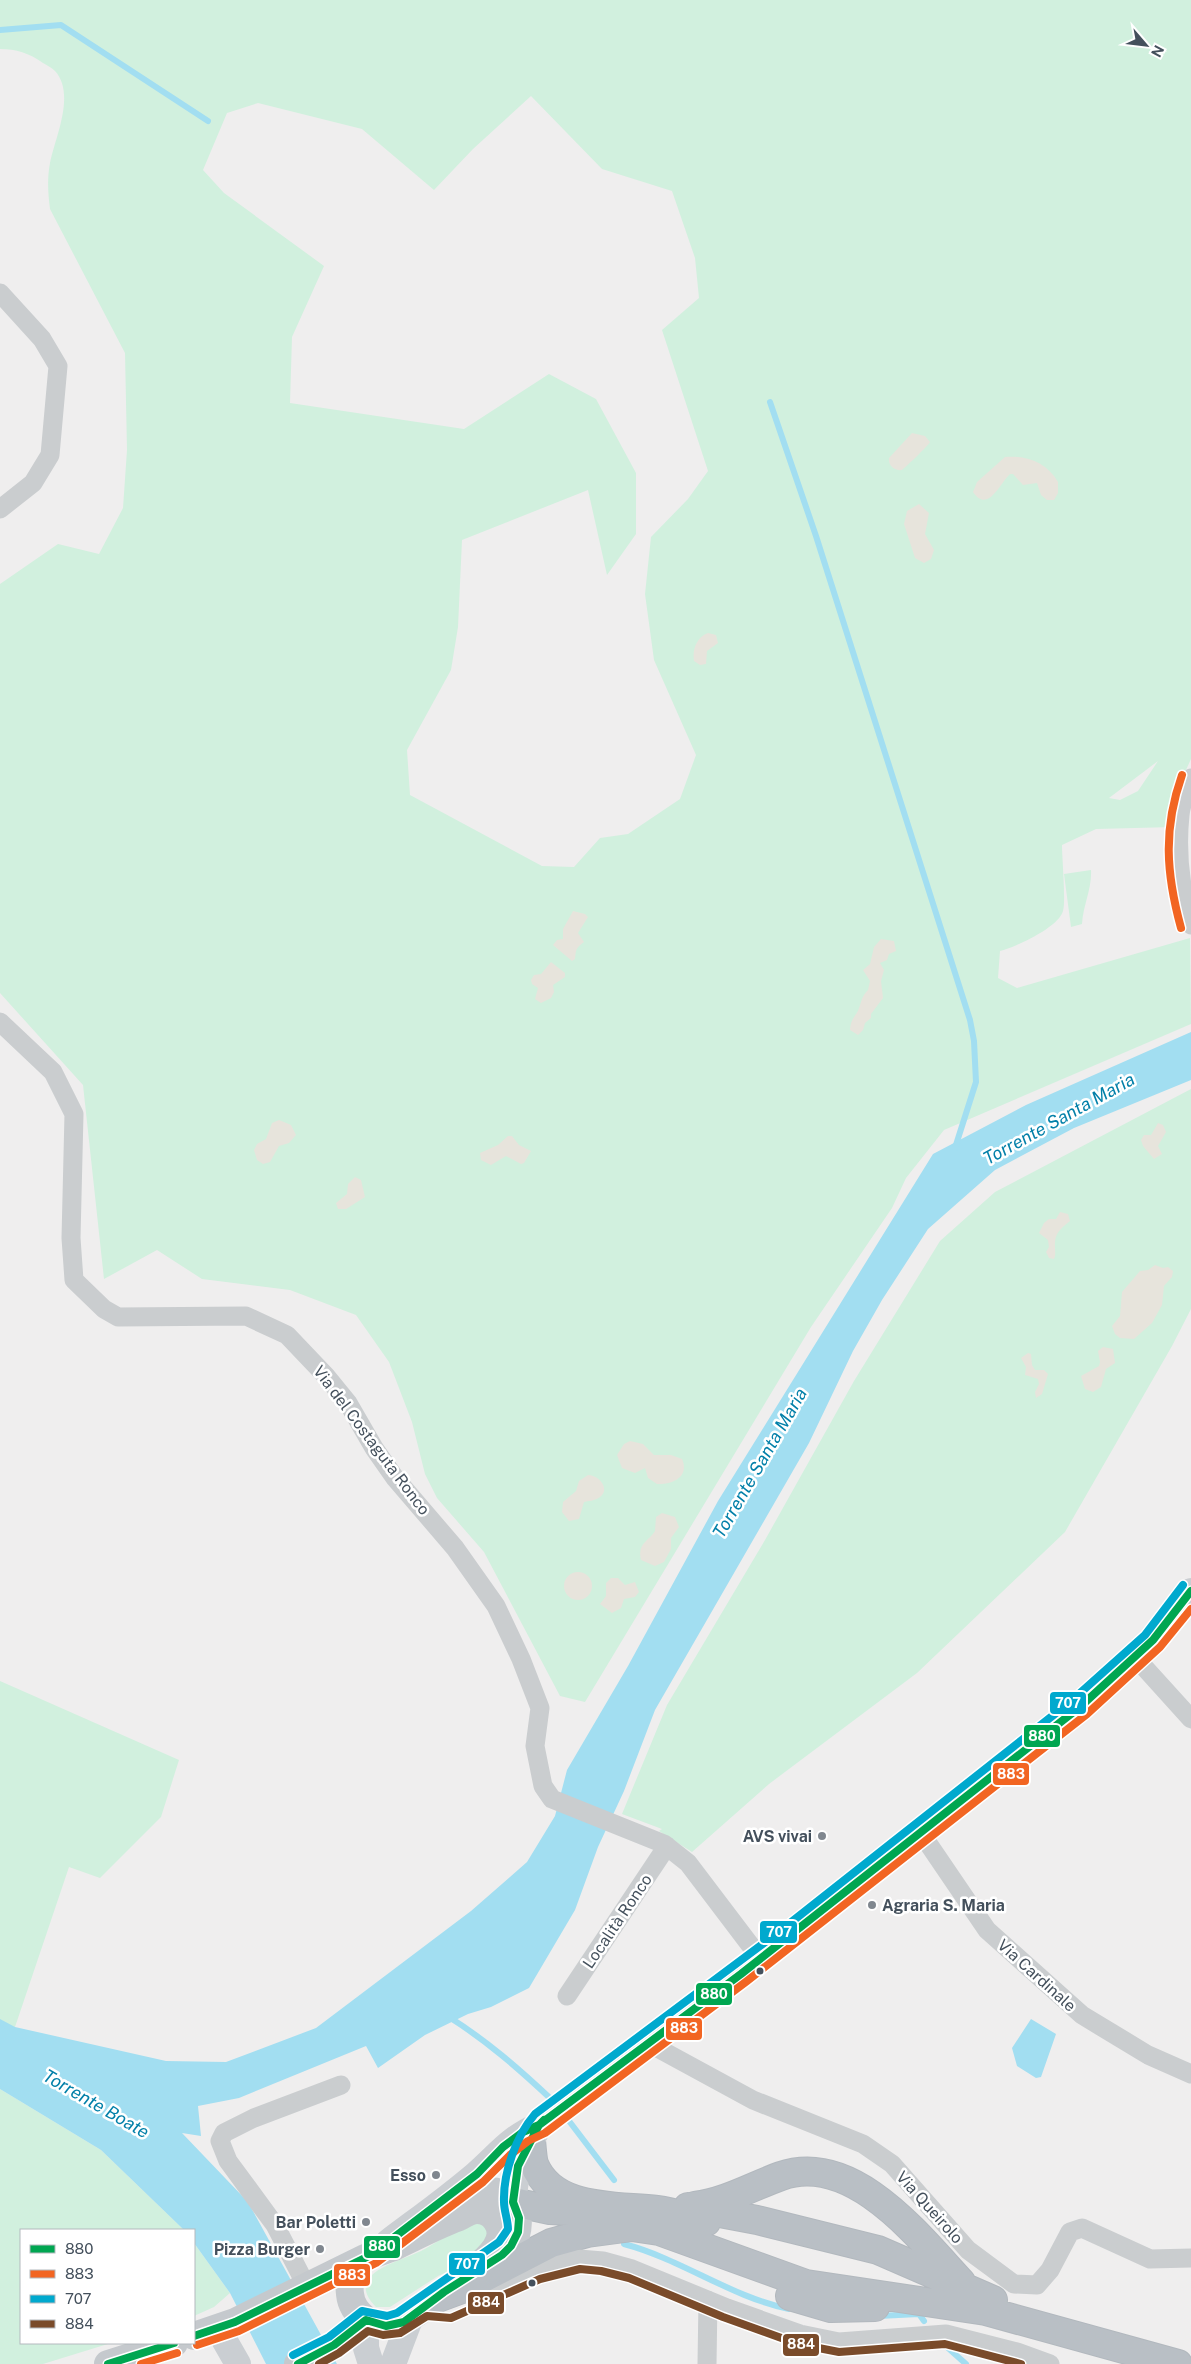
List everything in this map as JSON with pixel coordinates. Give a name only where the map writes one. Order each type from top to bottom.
[{"type":"highway","points":[[546,2121],[533,2162],[539,2174],[560,2193],[578,2201],[620,2207],[679,2230],[808,2268],[907,2292],[915,2299]]},
{"type":"highway","points":[[424,2307],[551,2243],[612,2228],[632,2227],[688,2207],[719,2201],[781,2176],[806,2171],[838,2178],[867,2190],[894,2210],[964,2285]]},
{"type":"highway","points":[[513,2202],[550,2210],[583,2213],[620,2207]]},
{"type":"highway","points":[[688,2207],[757,2220],[878,2250],[1019,2308],[1183,2357]]},
{"type":"highway","points":[[653,2220],[760,2235],[964,2285]]},
{"type":"highway","points":[[653,2220],[688,2242],[806,2284],[986,2311],[1183,2357]]},
{"type":"main road","points":[[371,2255],[358,2265],[349,2288],[354,2307],[366,2320],[380,2326],[393,2325],[404,2322],[502,2255],[511,2246],[518,2232],[518,2218],[513,2202],[503,2194],[479,2193],[465,2200],[443,2222]]},
{"type":"main road","points":[[216,2329],[443,2222],[478,2210],[492,2216],[500,2227],[500,2240],[495,2250],[463,2280]]},
{"type":"main road","points":[[298,2364],[334,2346],[366,2320]]},
{"type":"main road","points":[[108,2364],[171,2344]]},
{"type":"street","points":[[0,293],[42,340],[58,366],[50,455],[33,483],[0,509]]},
{"type":"street","points":[[1191,778],[1180,813],[1179,860],[1181,893],[1191,925]]},
{"type":"street","name":"Via del Costaguta Ronco","points":[[0,1022],[53,1072],[74,1114],[71,1238],[74,1280],[104,1309],[118,1317],[246,1316],[287,1335],[326,1376],[348,1403],[374,1448],[395,1478],[455,1548],[496,1606],[521,1659],[540,1708],[535,1746],[543,1786],[552,1799],[667,1846]]},
{"type":"street","points":[[371,2255],[477,2174],[503,2146],[523,2132],[546,2121],[650,2044],[921,1833],[1094,1693],[1135,1657],[1165,1627],[1191,1592]]},
{"type":"street","points":[[1135,1657],[1191,1719]]},
{"type":"street","name":"Via Cardinale","points":[[921,1833],[987,1930],[994,1937],[1082,2015],[1148,2055],[1191,2074]]},
{"type":"street","points":[[667,1846],[688,1863],[760,1958]]},
{"type":"street","name":"Località Ronco","points":[[568,1996],[667,1846]]},
{"type":"street","name":"Via Queirolo","points":[[650,2044],[752,2100],[863,2144],[892,2164],[968,2250],[1014,2284],[1037,2285],[1050,2270],[1070,2232],[1082,2228],[1150,2259],[1191,2258]]},
{"type":"street","points":[[304,2288],[275,2225],[228,2161],[220,2141],[224,2133],[254,2118],[341,2084]]},
{"type":"street","points":[[513,2202],[518,2166],[546,2121]]},
{"type":"street","points":[[393,2364],[424,2307],[448,2308],[537,2269],[579,2259],[603,2261],[632,2269],[800,2334],[839,2342],[946,2334],[1017,2352],[1050,2364]]},
{"type":"street","points":[[707,2364],[708,2300]]},
{"type":"street","points":[[366,2320],[366,2348],[371,2364]]},
{"type":"street","points":[[216,2329],[238,2364]]},
{"type":"street","points":[[334,2346],[350,2355],[360,2364]]},
{"type":"green space","points":[[0,0],[1191,0],[1191,759],[1174,796],[1174,827],[1096,829],[1062,845],[1063,911],[1060,917],[1046,930],[1026,941],[1000,951],[998,978],[1017,988],[1190,938],[1191,1024],[944,1130],[906,1178],[892,1208],[811,1327],[585,1702],[560,1696],[484,1552],[437,1498],[425,1474],[412,1422],[389,1362],[356,1315],[290,1290],[202,1279],[157,1250],[104,1279],[83,1085],[0,993],[0,584],[58,544],[99,554],[123,508],[127,450],[125,353],[50,209],[49,169],[64,104],[64,92],[61,81],[54,70],[33,57],[17,51],[0,49]],"holes":[[[531,96],[602,169],[672,191],[695,258],[699,298],[662,330],[708,471],[688,499],[651,537],[645,594],[654,660],[696,755],[680,799],[628,834],[600,838],[574,867],[542,866],[410,795],[407,750],[451,670],[458,627],[462,540],[588,490],[607,575],[636,534],[636,473],[596,399],[549,374],[464,429],[290,403],[292,337],[324,266],[224,193],[203,170],[227,113],[258,103],[362,129],[434,190],[473,149]],[[1158,761],[1138,791],[1120,800],[1109,798]]]},
{"type":"green space","points":[[1091,870],[1082,924],[1071,927],[1064,874]]},
{"type":"green space","points":[[1191,1089],[1191,1309],[1172,1346],[1065,1532],[917,1673],[769,1784],[692,1852],[659,1831],[662,1829],[622,1814],[667,1705],[765,1540],[854,1381],[940,1241],[995,1192]]},
{"type":"green space","points":[[0,1681],[179,1760],[161,1817],[100,1878],[69,1867],[15,2027],[0,2044]]},
{"type":"green space","points":[[0,2089],[101,2150],[183,2229],[20,2229],[20,2344],[108,2344],[43,2364],[0,2364]]},
{"type":"green space","points":[[467,2221],[483,2223],[492,2232],[474,2260],[438,2276],[390,2307],[376,2307],[368,2296],[366,2286],[370,2278],[388,2265],[439,2241]]},
{"type":"green space","points":[[195,2244],[230,2293],[214,2307],[195,2316]]},
{"type":"sand","points":[[912,433],[925,436],[930,442],[902,470],[895,469],[891,466],[889,458]]},
{"type":"sand","points":[[1005,457],[1029,459],[1048,470],[1058,482],[1058,493],[1054,500],[1047,500],[1041,495],[1037,483],[1023,485],[1013,474],[1010,474],[989,498],[984,500],[978,498],[973,492],[977,482]]},
{"type":"sand","points":[[919,504],[929,513],[925,534],[934,550],[931,559],[924,563],[915,558],[904,524],[907,511]]},
{"type":"sand","points":[[708,633],[716,635],[718,643],[707,651],[706,664],[700,665],[694,661],[695,648],[698,640]]},
{"type":"sand","points":[[573,911],[585,914],[588,917],[578,933],[584,942],[577,949],[575,959],[572,961],[553,945],[557,940],[563,939],[563,929]]},
{"type":"sand","points":[[881,939],[894,941],[896,951],[889,954],[887,960],[880,963],[884,970],[881,981],[883,998],[858,1035],[850,1030],[851,1022],[858,1011],[863,996],[868,990],[870,981],[863,970],[870,964],[874,947]]},
{"type":"sand","points":[[551,962],[565,973],[565,977],[553,985],[554,992],[551,998],[541,1003],[535,999],[538,988],[532,984],[531,980],[534,975],[541,974]]},
{"type":"sand","points":[[279,1120],[291,1125],[296,1135],[289,1143],[279,1146],[270,1162],[263,1164],[257,1160],[254,1150],[257,1144],[266,1139],[272,1123]]},
{"type":"sand","points":[[1158,1123],[1163,1125],[1166,1132],[1158,1146],[1162,1154],[1154,1159],[1143,1146],[1141,1140],[1144,1135],[1151,1135]]},
{"type":"sand","points":[[508,1136],[512,1136],[519,1145],[531,1151],[524,1163],[521,1164],[506,1156],[491,1165],[481,1160],[480,1153],[498,1145]]},
{"type":"sand","points":[[355,1177],[361,1180],[365,1197],[346,1209],[338,1209],[336,1203],[347,1194],[348,1184]]},
{"type":"sand","points":[[1060,1212],[1068,1214],[1070,1221],[1057,1235],[1054,1259],[1049,1258],[1046,1252],[1049,1247],[1048,1240],[1039,1233],[1044,1223],[1049,1219],[1056,1219]]},
{"type":"sand","points":[[1155,1265],[1163,1268],[1168,1267],[1173,1271],[1172,1277],[1164,1286],[1162,1305],[1152,1323],[1134,1339],[1120,1338],[1115,1334],[1112,1326],[1120,1316],[1122,1292],[1140,1271],[1148,1270]]},
{"type":"sand","points":[[1103,1347],[1113,1349],[1115,1363],[1106,1369],[1101,1387],[1093,1392],[1085,1389],[1081,1376],[1099,1366],[1098,1351]]},
{"type":"sand","points":[[1028,1353],[1031,1354],[1032,1365],[1035,1370],[1044,1370],[1048,1374],[1042,1394],[1036,1398],[1035,1392],[1039,1384],[1038,1379],[1025,1375],[1026,1367],[1021,1358]]},
{"type":"sand","points":[[630,1441],[643,1444],[654,1455],[671,1455],[682,1459],[684,1471],[682,1475],[674,1481],[657,1484],[648,1478],[645,1468],[635,1473],[622,1468],[617,1455],[624,1444]]},
{"type":"sand","points":[[588,1475],[596,1477],[602,1483],[604,1486],[603,1493],[596,1499],[584,1502],[579,1519],[569,1521],[562,1512],[563,1502],[576,1491],[579,1481]]},
{"type":"sand","points":[[662,1513],[675,1517],[679,1527],[671,1538],[671,1549],[664,1562],[655,1566],[641,1560],[640,1554],[642,1546],[655,1531],[656,1517]]},
{"type":"sand","points":[[578,1572],[588,1576],[592,1586],[588,1596],[578,1600],[568,1596],[564,1586],[568,1576]]},
{"type":"sand","points":[[611,1578],[618,1578],[625,1585],[635,1582],[639,1592],[635,1597],[624,1599],[621,1608],[612,1613],[600,1604],[606,1596],[606,1583]]},
{"type":"water","points":[[1191,1032],[1191,1080],[1074,1128],[995,1170],[928,1229],[882,1300],[853,1351],[809,1443],[655,1710],[624,1791],[598,1847],[575,1910],[529,1988],[491,2007],[468,2014],[425,2035],[378,2068],[366,2046],[239,2098],[198,2106],[201,2136],[182,2133],[248,2202],[337,2364],[266,2364],[230,2293],[195,2244],[195,2229],[183,2229],[101,2150],[0,2089],[0,2019],[15,2027],[166,2061],[226,2062],[316,2028],[471,1911],[527,1862],[555,1816],[567,1770],[628,1666],[718,1501],[933,1154],[1026,1105]]},
{"type":"water","points":[[1031,2019],[1056,2034],[1041,2077],[1036,2078],[1017,2066],[1012,2048]]},
{"type":"waterway","points":[[0,30],[61,25],[208,121]]},
{"type":"waterway","points":[[770,402],[816,536],[970,1020],[974,1041],[976,1082],[955,1148]]},
{"type":"waterway","points":[[449,2017],[502,2055],[551,2099]]},
{"type":"waterway","points":[[566,2117],[614,2180]]},
{"type":"waterway","points":[[624,2244],[666,2259],[747,2296],[789,2309]]},
{"type":"waterway","points":[[878,2316],[919,2314],[924,2321]]},
{"type":"waterway","points":[[938,2339],[966,2364]]},
{"type":"transit line","name":"883","points":[[1181,928],[1172,888],[1169,833],[1182,775]]},
{"type":"transit line","name":"707","points":[[293,2355],[329,2337],[362,2311],[387,2316],[397,2313],[499,2242],[508,2229],[504,2202],[508,2167],[522,2133],[535,2114],[780,1931],[1070,1702],[1145,1635],[1183,1585]]},
{"type":"transit line","name":"880","points":[[195,2336],[235,2322],[371,2255],[477,2174],[503,2147],[523,2132],[539,2125],[741,1974],[1081,1706],[1153,1640],[1191,1591]]},
{"type":"transit line","name":"883","points":[[197,2345],[239,2331],[376,2263],[483,2182],[510,2155],[528,2141],[545,2133],[747,1981],[1087,1714],[1160,1647],[1191,1609]]},
{"type":"transit line","name":"880","points":[[298,2364],[334,2345],[366,2320],[386,2326],[404,2322],[444,2292],[502,2255],[511,2246],[518,2232],[519,2218],[513,2202],[518,2166],[539,2125],[544,2120]]},
{"type":"transit line","name":"884","points":[[319,2364],[339,2353],[368,2331],[383,2335],[400,2333],[427,2316],[451,2318],[540,2279],[580,2269],[601,2271],[629,2278],[723,2317],[798,2344],[839,2352],[945,2344],[1021,2364]]},
{"type":"transit line","name":"880","points":[[108,2364],[171,2344]]},
{"type":"transit line","name":"883","points":[[141,2364],[177,2353]]},
{"type":"place","name":"AVS vivai","points":[[822,1836]]},
{"type":"place","name":"Agraria S. Maria","points":[[872,1905]]},
{"type":"place","name":"Esso","points":[[436,2175]]},
{"type":"place","name":"Bar Poletti","points":[[366,2222]]},
{"type":"place","name":"Pizza Burger","points":[[320,2249]]},
{"type":"water label","name":"Torrente Santa Maria","points":[[1059,1119]]},
{"type":"water label","name":"Torrente Santa Maria","points":[[760,1463]]},
{"type":"water label","name":"Torrente Boate","points":[[96,2104]]}]
